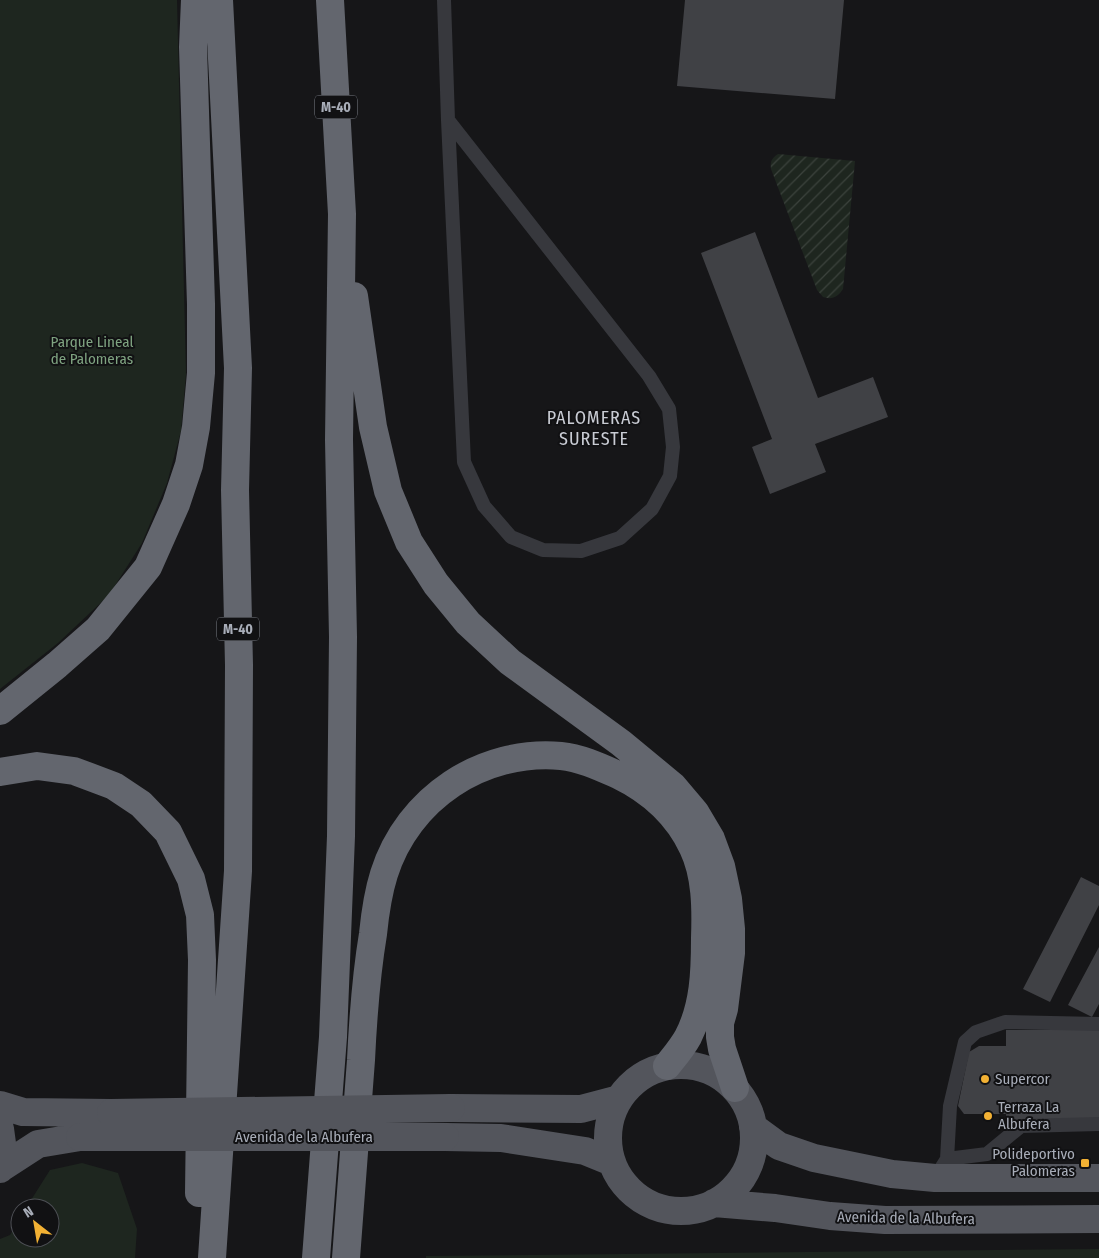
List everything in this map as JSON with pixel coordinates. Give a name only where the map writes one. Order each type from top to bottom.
[{"type":"highway","points":[[0,711],[58,666],[98,629],[148,567],[176,504],[189,465],[196,427],[201,373],[201,304],[193,47],[195,0]]},
{"type":"highway","name":"M-40","points":[[212,1258],[238,871],[239,664],[235,490],[238,368],[218,0]]},
{"type":"highway","name":"M-40","points":[[316,1258],[333,1038],[341,836],[342,637],[339,440],[342,214],[330,0]]},
{"type":"highway","points":[[342,214],[373,426],[388,491],[409,542],[436,584],[468,623],[510,662],[621,742],[673,786],[695,812],[711,839],[721,866],[728,899],[731,953],[724,1009],[720,1023],[720,1037],[735,1088]]},
{"type":"highway","points":[[346,1258],[366,978],[375,915],[384,873],[400,837],[422,810],[442,791],[470,772],[498,762],[530,756],[562,756],[595,764],[631,781],[644,790],[657,800],[679,824],[694,850],[702,878],[706,921],[705,961],[701,1004],[695,1022],[686,1040],[667,1066]]},
{"type":"highway","points":[[0,772],[37,766],[74,771],[114,786],[141,804],[168,832],[191,879],[200,915],[202,960],[199,1258]]},
{"type":"main road","points":[[686,1065],[704,1069],[720,1077],[735,1088],[746,1106],[753,1126],[753,1150],[746,1171],[732,1189],[714,1202],[695,1210],[674,1211],[654,1206],[636,1196],[621,1180],[612,1162],[608,1146],[608,1130],[612,1114],[619,1099],[629,1087],[653,1071],[667,1066],[686,1065]]},
{"type":"main road","name":"Avenida de la Albufera","points":[[0,1105],[23,1112],[111,1113],[451,1108],[581,1109],[619,1099]]},
{"type":"main road","points":[[753,1126],[779,1146],[814,1158],[884,1173],[941,1168],[1099,1178]]},
{"type":"main road","points":[[0,1129],[3,1151],[0,1169]]},
{"type":"main road","name":"Avenida de la Albufera","points":[[0,1169],[38,1144],[80,1137],[501,1138],[585,1151],[612,1162]]},
{"type":"main road","name":"Avenida de la Albufera","points":[[714,1202],[830,1216],[885,1220],[1099,1219]]},
{"type":"lane","points":[[444,0],[448,120],[464,462],[484,506],[512,536],[543,550],[581,551],[620,538],[652,509],[670,476],[673,447],[669,409],[649,376],[448,120]]},
{"type":"lane","points":[[1099,1024],[1004,1022],[976,1032],[965,1042],[950,1106],[941,1168],[986,1154],[1020,1126],[1099,1124]]},
{"type":"green space","name":"Parque Lineal de Palomeras","points":[[0,0],[177,0],[186,374],[181,431],[167,483],[142,543],[109,595],[58,643],[0,689]]},
{"type":"green space","points":[[778,154],[855,161],[843,289],[834,297],[823,297],[817,290],[771,169],[772,160]]},
{"type":"green space","points":[[82,1163],[118,1173],[137,1229],[135,1258],[0,1258],[0,1239],[10,1235],[10,1248],[60,1248],[60,1198],[32,1198],[50,1170]]},
{"type":"green space","points":[[1099,1249],[1099,1258],[426,1258],[426,1256]]},
{"type":"building","points":[[685,0],[844,0],[835,99],[677,86]]},
{"type":"building","points":[[755,232],[818,398],[873,377],[888,417],[815,444],[826,472],[770,494],[752,447],[772,439],[701,253]]},
{"type":"building","points":[[1081,877],[1099,886],[1099,905],[1050,1002],[1023,989]]},
{"type":"building","points":[[1099,947],[1099,1004],[1092,1017],[1068,1005]]},
{"type":"building","points":[[1006,1030],[1099,1030],[1099,1121],[1007,1123],[1006,1114],[964,1114],[958,1106],[969,1052],[979,1046],[1006,1046]]},
{"type":"place","name":"Supercor","points":[[985,1079]]},
{"type":"place","name":"Terraza La Albufera","points":[[988,1116]]},
{"type":"place","name":"Polideportivo Palomeras","points":[[1085,1163]]},
{"type":"district","name":"PALOMERAS SURESTE","points":[[594,428]]}]
